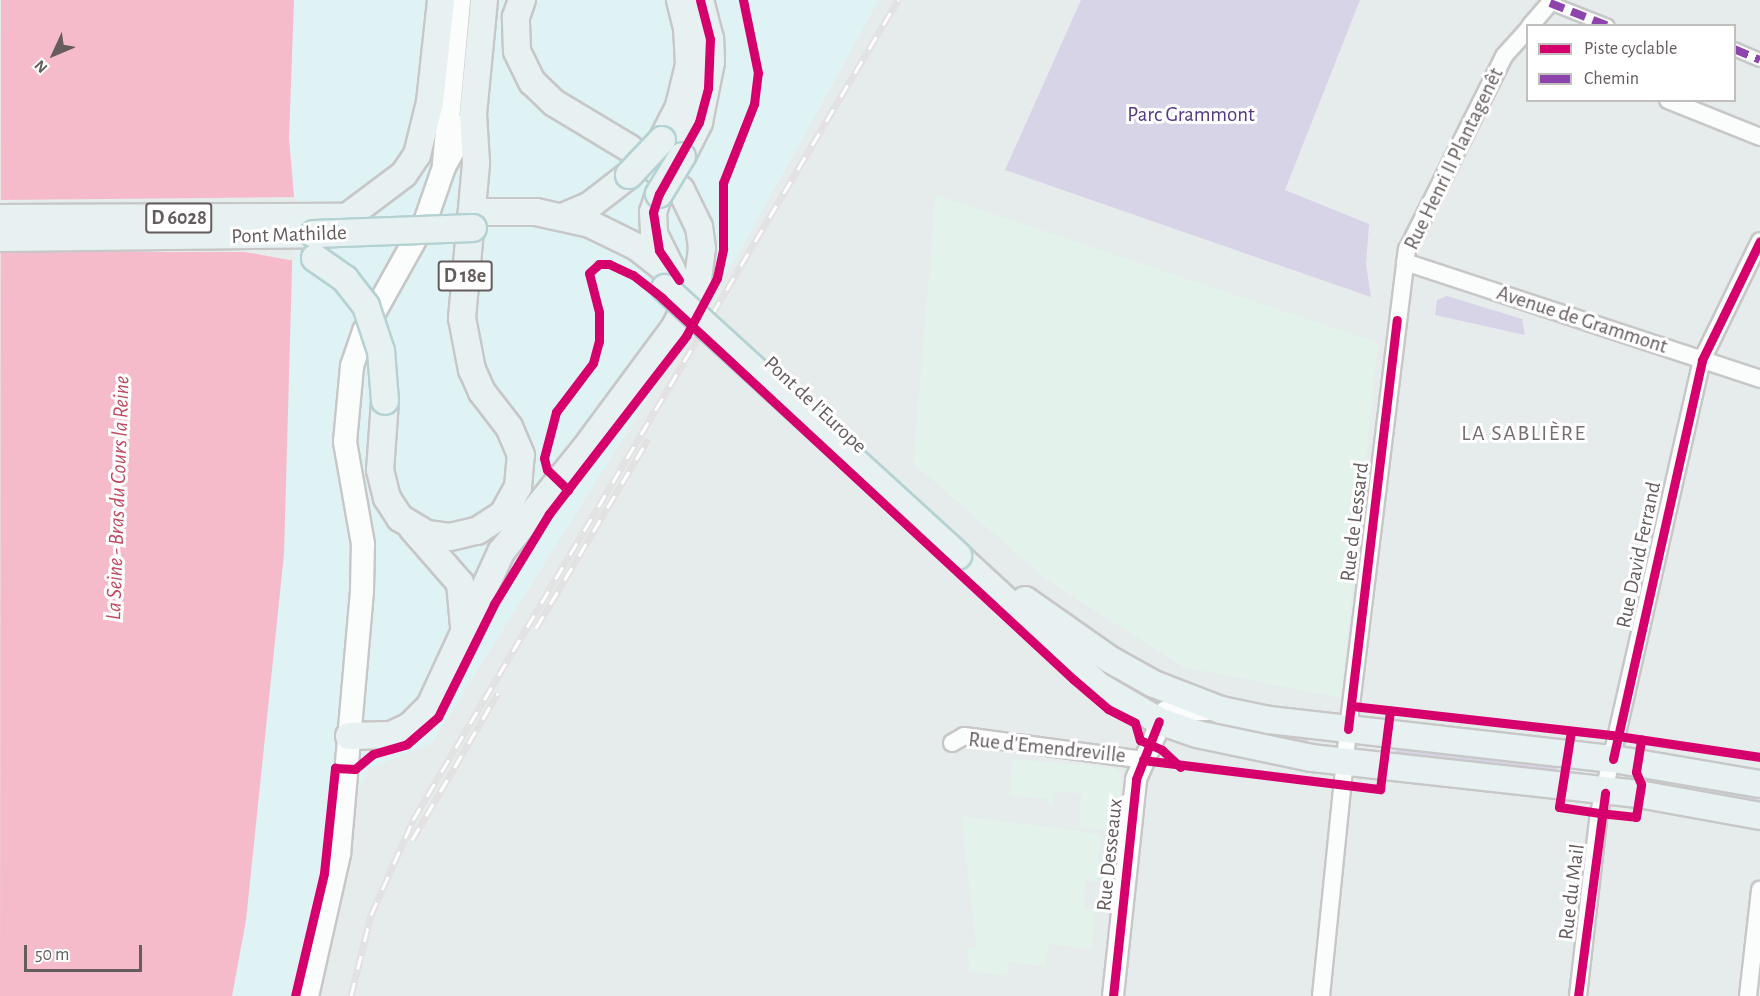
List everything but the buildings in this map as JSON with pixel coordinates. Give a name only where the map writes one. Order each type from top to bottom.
[{"type":"main road","points":[[347,217],[396,181],[417,155],[430,102],[441,0]]},
{"type":"main road","points":[[307,996],[339,854],[362,590],[363,544],[357,498],[345,442],[349,389],[357,349],[425,222],[444,167],[459,0]]},
{"type":"main road","name":"D 18e","points":[[410,525],[427,534],[450,537],[489,526],[510,503],[521,475],[516,440],[482,392],[465,346],[464,288],[476,163],[473,114],[484,0]]},
{"type":"main road","points":[[349,736],[391,735],[421,717],[430,706],[501,552],[584,450],[675,327],[690,302],[701,264],[699,227],[681,190],[629,148],[554,103],[532,82],[517,51],[516,17],[522,0]]},
{"type":"main road","points":[[565,216],[589,206],[629,175],[662,140],[679,106],[689,64],[687,28],[680,0]]},
{"type":"main road","points":[[670,276],[654,234],[653,212],[659,194],[699,122],[710,71],[710,39],[700,0]]},
{"type":"main road","name":"D 18e","points":[[444,167],[473,114]]},
{"type":"main road","points":[[507,218],[565,216],[607,230],[670,276]]},
{"type":"main road","name":"Pont Mathilde","points":[[0,218],[347,217],[475,220]]},
{"type":"main road","points":[[507,218],[596,244],[628,260],[670,276]]},
{"type":"main road","name":"Pont Mathilde","points":[[0,238],[224,237],[507,218]]},
{"type":"main road","points":[[224,237],[287,246],[331,267],[345,279],[366,306],[378,336],[385,401],[382,484],[393,509],[410,525],[460,583],[464,631]]},
{"type":"main road","name":"Pont de l'Europe","points":[[670,276],[960,548]]},
{"type":"main road","points":[[960,548],[1025,600],[1108,659],[1154,684],[1221,711],[1348,729],[1613,759],[1760,784]]},
{"type":"main road","points":[[960,548],[1099,686],[1159,721],[1265,750],[1344,762],[1605,793],[1639,794],[1760,816]]},
{"type":"street","points":[[1551,1],[1603,24]]},
{"type":"street","name":"Rue Henri II Plantagenêt","points":[[1534,24],[1551,1]]},
{"type":"street","name":"Rue Henri II Plantagenêt","points":[[1405,262],[1407,250],[1504,56],[1526,35]]},
{"type":"street","points":[[1736,50],[1760,60]]},
{"type":"street","points":[[1672,102],[1760,137]]},
{"type":"street","name":"Rue David Ferrand","points":[[1605,793],[1702,360],[1760,241]]},
{"type":"street","name":"Rue de Lessard","points":[[1322,996],[1344,762],[1396,320],[1405,262]]},
{"type":"street","name":"Avenue de Grammont","points":[[1405,262],[1760,379]]},
{"type":"street","points":[[1159,721],[1166,711],[1176,708],[1221,711]]},
{"type":"street","name":"Rue Desseaux","points":[[1113,996],[1136,780],[1159,721]]},
{"type":"street","name":"Rue d'Emendreville","points":[[952,743],[964,736],[1143,760]]},
{"type":"street","name":"Rue du Mail","points":[[1578,996],[1605,793]]},
{"type":"street","points":[[1748,996],[1760,890]]},
{"type":"shaded area","points":[[294,0],[879,0],[734,262],[432,743],[369,769],[353,799],[317,996],[232,996],[246,920],[284,554],[294,197],[289,138]]},
{"type":"shaded area","points":[[936,195],[1378,343],[1341,698],[1183,667],[1047,580],[913,463]]},
{"type":"shaded area","points":[[1012,759],[1116,768],[1122,776],[1116,831],[1079,827],[1081,793],[1055,792],[1054,804],[1048,804],[1048,799],[1009,796]]},
{"type":"shaded area","points":[[961,816],[1101,834],[1097,882],[1085,880],[1083,908],[1095,910],[1091,949],[1048,944],[1045,966],[1009,962],[1007,976],[969,971],[968,949],[977,947]]},
{"type":"green space","name":"Parc Grammont","points":[[1081,0],[1360,0],[1285,190],[1369,224],[1366,264],[1371,297],[1005,170]]},
{"type":"green space","points":[[1447,296],[1522,319],[1525,335],[1435,315],[1437,300]]},
{"type":"green space","points":[[1186,714],[1309,737],[1307,748],[1184,718]]},
{"type":"green space","points":[[1396,745],[1558,762],[1557,774],[1395,757]]},
{"type":"green space","points":[[1655,774],[1760,791],[1758,802],[1653,786]]},
{"type":"water","name":"La Seine - Bras du Cours la Reine","points":[[1,0],[294,0],[289,138],[294,197],[284,554],[246,920],[232,996],[0,996]]},
{"type":"pier","points":[[297,197],[295,261],[245,252],[0,252],[0,200]]},
{"type":"railway","points":[[351,996],[371,915],[413,820],[898,0]]},
{"type":"railway","points":[[536,628],[648,439]]},
{"type":"railway","points":[[412,840],[498,693]]},
{"type":"marked path","points":[[1550,3],[1603,24]]},
{"type":"marked path","points":[[1736,50],[1760,60]]},
{"type":"cycle path","points":[[679,280],[659,250],[653,212],[659,194],[699,122],[708,88],[710,39],[700,0]]},
{"type":"cycle path","points":[[295,996],[324,873],[335,768],[355,769],[373,754],[407,744],[438,717],[494,604],[549,514],[686,336],[717,278],[723,249],[723,183],[754,104],[758,73],[743,0]]},
{"type":"cycle path","points":[[1613,759],[1702,360],[1760,241]]},
{"type":"cycle path","points":[[568,490],[547,470],[544,458],[556,412],[593,363],[599,341],[599,312],[589,273],[599,264],[609,264],[633,275],[662,298],[1073,679],[1108,709],[1135,723],[1140,740],[1162,750],[1180,767]]},
{"type":"cycle path","points":[[1348,729],[1397,320]]},
{"type":"cycle path","points":[[1352,706],[1611,735],[1760,757]]},
{"type":"cycle path","points":[[1143,760],[1380,789],[1390,711]]},
{"type":"cycle path","points":[[1113,996],[1136,779],[1159,721]]},
{"type":"cycle path","points":[[1571,731],[1559,807],[1599,813],[1636,817],[1641,784],[1636,772],[1641,739]]},
{"type":"cycle path","points":[[1578,996],[1605,793]]},
{"type":"district","name":"LA SABLIÈRE","points":[[1524,434]]}]
